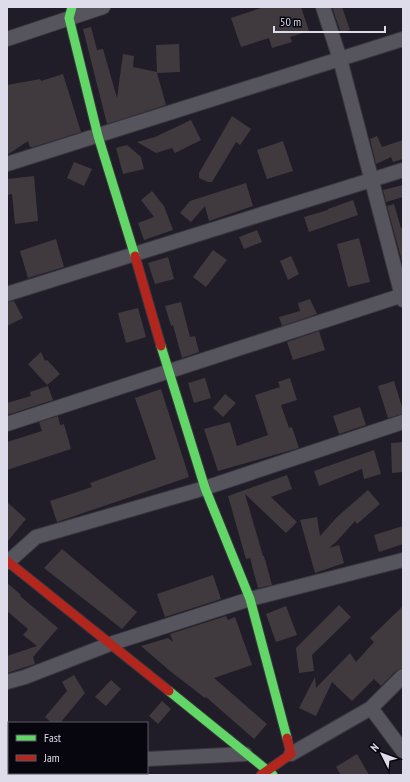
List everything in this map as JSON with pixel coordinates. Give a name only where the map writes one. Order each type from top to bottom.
[{"type":"street","points":[[7,39],[71,12],[103,7]]},
{"type":"street","points":[[7,424],[403,297],[340,59],[323,7]]},
{"type":"street","points":[[71,12],[98,136],[168,372],[205,488],[250,599],[291,754]]},
{"type":"street","points":[[7,164],[403,39]]},
{"type":"street","points":[[7,294],[403,170]]},
{"type":"street","points":[[403,422],[205,488],[36,537],[8,561],[267,773],[291,754],[371,708],[403,676]]},
{"type":"street","points":[[7,682],[25,678],[110,644],[250,599],[403,560]]},
{"type":"street","points":[[371,708],[403,751]]},
{"type":"street","points":[[148,759],[245,754]]},
{"type":"building","points":[[264,7],[301,7],[309,31],[290,37],[292,42],[272,48],[269,38],[241,47],[231,18]]},
{"type":"building","points":[[332,7],[342,7],[350,30],[341,33]]},
{"type":"building","points":[[91,27],[97,50],[103,49],[117,98],[123,54],[134,56],[133,67],[157,72],[156,45],[179,44],[180,72],[157,73],[166,105],[107,124],[83,29]]},
{"type":"building","points":[[63,74],[81,132],[33,147],[30,147],[28,141],[7,155],[7,85],[40,79],[41,81]]},
{"type":"building","points":[[232,116],[251,129],[240,145],[236,142],[212,182],[199,178],[199,173]]},
{"type":"building","points":[[191,120],[201,140],[175,153],[172,148],[156,153],[137,142],[155,137]]},
{"type":"building","points":[[377,136],[382,147],[403,140],[403,159],[393,162],[391,157],[376,164],[370,139]]},
{"type":"building","points":[[283,141],[293,171],[267,179],[257,150]]},
{"type":"building","points":[[127,145],[141,157],[144,169],[123,174],[116,148]]},
{"type":"building","points":[[74,162],[92,169],[84,186],[67,178]]},
{"type":"building","points":[[34,176],[38,221],[15,224],[12,194],[7,195],[7,179]]},
{"type":"building","points":[[246,183],[253,206],[209,221],[205,206],[191,222],[180,213],[190,201]]},
{"type":"building","points":[[403,185],[403,197],[386,202],[383,190]]},
{"type":"building","points":[[152,191],[164,206],[173,230],[144,240],[138,223],[154,217],[141,200]]},
{"type":"building","points":[[353,200],[358,215],[309,232],[304,217],[328,210]]},
{"type":"building","points":[[394,204],[401,228],[403,228],[403,265],[387,206]]},
{"type":"building","points":[[257,230],[262,242],[244,249],[239,237]]},
{"type":"building","points":[[359,238],[370,282],[348,287],[337,244]]},
{"type":"building","points":[[56,239],[64,267],[28,278],[20,251]]},
{"type":"building","points":[[213,250],[227,260],[206,287],[193,277]]},
{"type":"building","points":[[291,256],[299,274],[288,280],[280,261]]},
{"type":"building","points":[[168,257],[174,279],[155,284],[148,263]]},
{"type":"building","points":[[310,299],[317,314],[282,326],[279,317],[300,311],[298,303]]},
{"type":"building","points":[[14,301],[23,318],[7,326],[7,302]]},
{"type":"building","points":[[181,302],[190,337],[195,336],[199,352],[182,358],[173,325],[171,326],[165,306]]},
{"type":"building","points":[[138,308],[146,337],[126,343],[118,313]]},
{"type":"building","points":[[319,331],[325,350],[293,360],[287,342]]},
{"type":"building","points":[[41,352],[45,361],[47,360],[60,374],[47,385],[28,364]]},
{"type":"building","points":[[205,378],[211,398],[194,403],[188,383]]},
{"type":"building","points":[[290,378],[297,400],[281,405],[289,428],[292,427],[299,448],[218,471],[204,429],[230,422],[237,446],[268,435],[255,395],[280,387],[278,382]]},
{"type":"building","points":[[394,381],[403,414],[388,418],[378,386]]},
{"type":"building","points":[[48,386],[53,400],[7,415],[7,403],[31,396],[30,392]]},
{"type":"building","points":[[161,389],[189,477],[57,522],[50,501],[92,487],[90,483],[156,459],[135,398]]},
{"type":"building","points":[[225,394],[236,403],[223,417],[213,408]]},
{"type":"building","points":[[360,407],[366,425],[339,434],[333,416]]},
{"type":"building","points":[[58,416],[60,425],[64,424],[71,449],[7,470],[7,442],[42,431],[39,422]]},
{"type":"building","points":[[403,442],[403,472],[392,473],[391,443]]},
{"type":"building","points":[[374,450],[381,474],[364,479],[362,469],[319,486],[314,471]]},
{"type":"building","points":[[287,475],[292,489],[271,497],[297,522],[286,533],[245,494],[272,585],[258,588],[250,558],[246,559],[228,496]]},
{"type":"building","points":[[368,490],[380,504],[357,524],[355,521],[329,548],[339,545],[344,563],[315,573],[300,520],[317,517],[320,536],[337,517]]},
{"type":"building","points":[[7,502],[26,519],[7,542]]},
{"type":"building","points":[[403,526],[403,544],[379,552],[374,535]]},
{"type":"building","points":[[62,549],[137,612],[122,629],[44,568]]},
{"type":"building","points":[[213,575],[221,599],[165,617],[157,594]]},
{"type":"building","points":[[7,583],[58,628],[33,657],[35,664],[7,673],[7,656],[37,646],[23,635],[28,629],[7,611]]},
{"type":"building","points":[[339,605],[351,617],[312,655],[314,671],[299,673],[296,648]]},
{"type":"building","points":[[286,606],[297,635],[276,642],[266,614]]},
{"type":"building","points":[[403,606],[402,668],[397,670],[381,686],[374,679],[352,701],[332,682],[316,716],[299,708],[315,677],[316,688],[350,653],[356,662],[374,642],[370,638]]},
{"type":"building","points":[[226,616],[228,620],[235,617],[252,665],[214,678],[267,724],[254,739],[206,697],[205,698],[170,671],[141,646],[168,638],[173,642],[170,634]]},
{"type":"building","points":[[74,675],[85,693],[61,722],[51,722],[45,717],[67,691],[62,682]]},
{"type":"building","points":[[111,680],[121,689],[106,706],[95,697]]},
{"type":"building","points":[[162,701],[171,709],[158,724],[149,716]]},
{"type":"building","points":[[357,754],[369,775],[341,775],[336,767]]},
{"type":"traffic: fast","points":[[72,7],[69,18],[98,136],[135,256]]},
{"type":"traffic: fast","points":[[161,346],[205,488],[250,599],[287,738]]},
{"type":"traffic: fast","points":[[169,691],[273,775]]},
{"type":"traffic: jam","points":[[135,256],[161,346]]},
{"type":"traffic: jam","points":[[7,561],[169,691]]},
{"type":"traffic: jam","points":[[261,775],[291,754],[287,738]]}]
